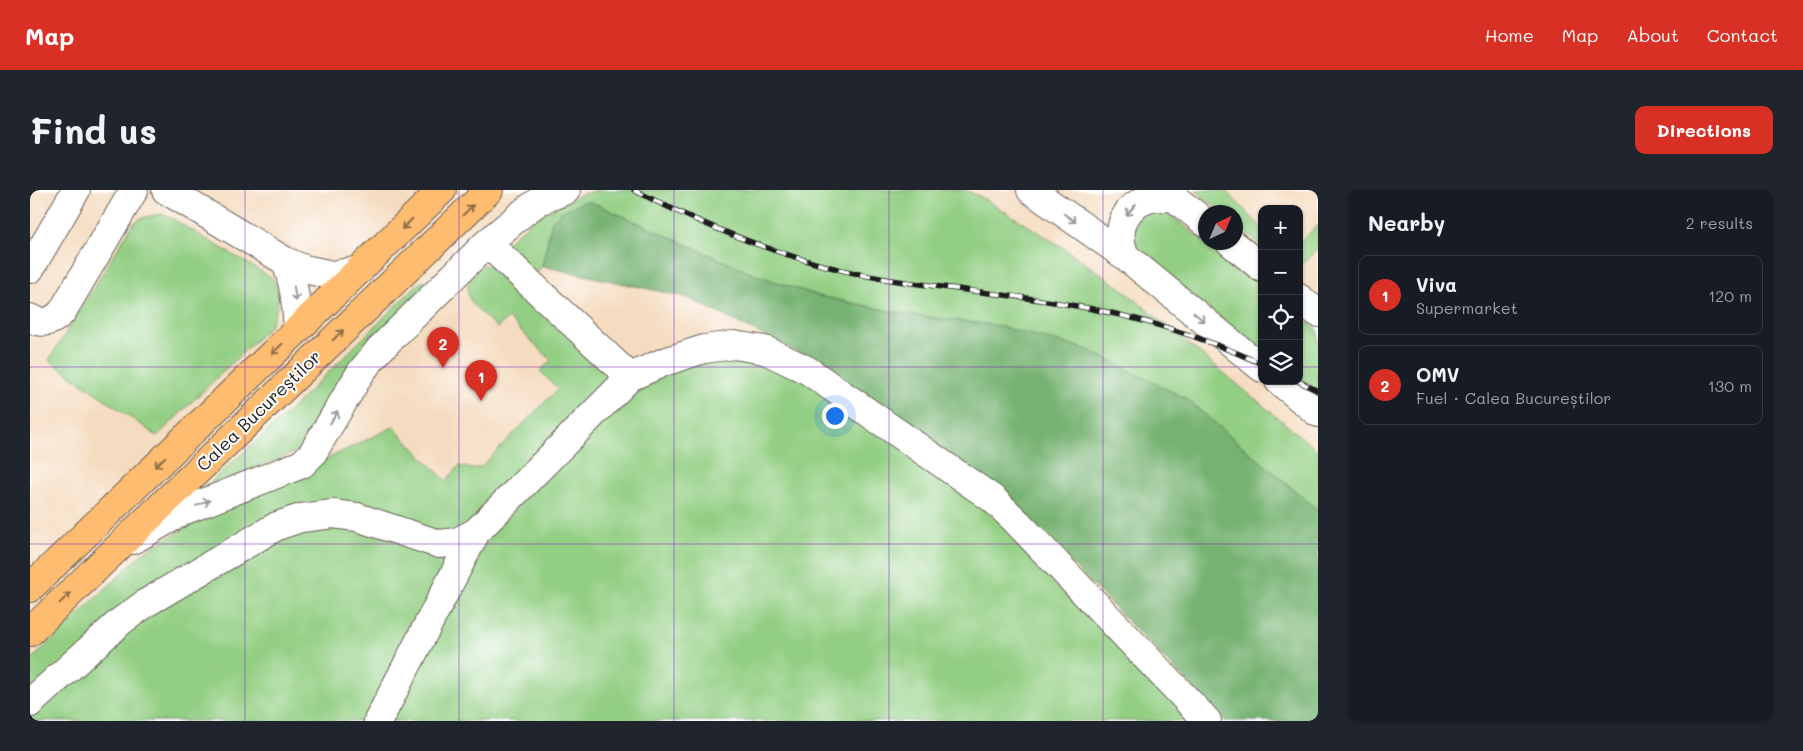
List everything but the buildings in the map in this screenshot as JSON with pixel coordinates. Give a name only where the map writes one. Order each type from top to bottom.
[{"type":"highway","name":"Calea Bucureștilor","points":[[30,588],[442,190]]},
{"type":"highway","name":"Calea Bucureștilor","points":[[30,632],[488,190]]},
{"type":"street","points":[[30,269],[76,190]]},
{"type":"street","points":[[30,318],[37,322],[44,322],[58,317],[134,190]]},
{"type":"street","points":[[166,190],[285,262],[304,269],[332,275],[360,270]]},
{"type":"street","points":[[114,550],[183,511],[302,464],[312,454],[368,362],[487,243],[539,201],[566,190]]},
{"type":"street","points":[[1030,190],[1125,256],[1258,365]]},
{"type":"street","points":[[1125,256],[1120,236],[1122,223],[1128,212],[1137,203],[1150,197],[1170,194],[1198,217]]},
{"type":"street","points":[[438,239],[451,278]]},
{"type":"street","points":[[487,243],[630,377]]},
{"type":"street","points":[[1240,250],[1258,265]]},
{"type":"street","points":[[285,262],[291,274],[294,288],[298,329]]},
{"type":"street","points":[[1303,301],[1318,313]]},
{"type":"street","points":[[378,721],[476,532],[630,377],[664,362],[704,348],[734,345],[765,350],[806,370],[992,499],[1017,522],[1207,721]]},
{"type":"street","points":[[1283,385],[1318,413]]},
{"type":"street","points":[[30,703],[120,622],[146,603],[277,526],[301,518],[333,514],[357,517],[439,544],[456,542],[476,532]]},
{"type":"green space","points":[[599,190],[965,190],[983,198],[1059,245],[1121,288],[1318,451],[1318,510],[1185,398],[904,314],[819,296],[753,274],[591,202],[561,212],[552,221],[542,266],[533,278],[500,248],[537,217],[580,195]]},
{"type":"green space","points":[[1195,190],[1225,190],[1240,205],[1213,205]]},
{"type":"green space","points":[[583,202],[591,202],[753,274],[819,296],[904,314],[994,325],[1086,349],[1185,398],[1318,510],[1318,721],[1225,721],[1016,507],[805,356],[686,297],[542,266],[552,221],[561,212]]},
{"type":"green space","points":[[1152,207],[1165,211],[1198,237],[1198,250],[1215,250],[1258,283],[1258,350],[1133,245],[1130,232],[1141,213]]},
{"type":"green space","points":[[1243,208],[1258,224],[1258,243],[1243,230]]},
{"type":"green space","points":[[162,214],[272,278],[277,291],[278,302],[269,327],[157,436],[49,360],[133,224],[141,218]]},
{"type":"green space","points":[[1318,225],[1318,248],[1303,262],[1303,250],[1303,239]]},
{"type":"green space","points":[[483,265],[504,270],[617,383],[454,538],[297,513],[30,697],[30,661],[144,552],[190,525],[393,427],[446,481],[459,466],[473,469],[481,467],[558,389],[540,371],[551,360],[508,318],[497,328],[474,306],[468,292],[469,284]]},
{"type":"green space","points":[[425,281],[429,283],[310,446],[206,489],[213,480],[283,417],[419,283]]},
{"type":"green space","points":[[1303,318],[1318,330],[1318,397],[1303,384]]},
{"type":"green space","points":[[690,358],[775,360],[987,503],[1197,721],[385,721],[474,553],[619,397]]},
{"type":"green space","points":[[317,522],[452,551],[371,721],[30,721],[30,714],[97,650],[272,536]]},
{"type":"railway","points":[[634,190],[718,229],[778,252],[808,261],[868,276],[1046,301],[1120,315],[1192,336],[1258,362]]},
{"type":"railway","points":[[1303,384],[1318,391]]},
{"type":"place","name":"OMV","points":[[443,368]]},
{"type":"place","name":"Viva","points":[[481,401]]}]
